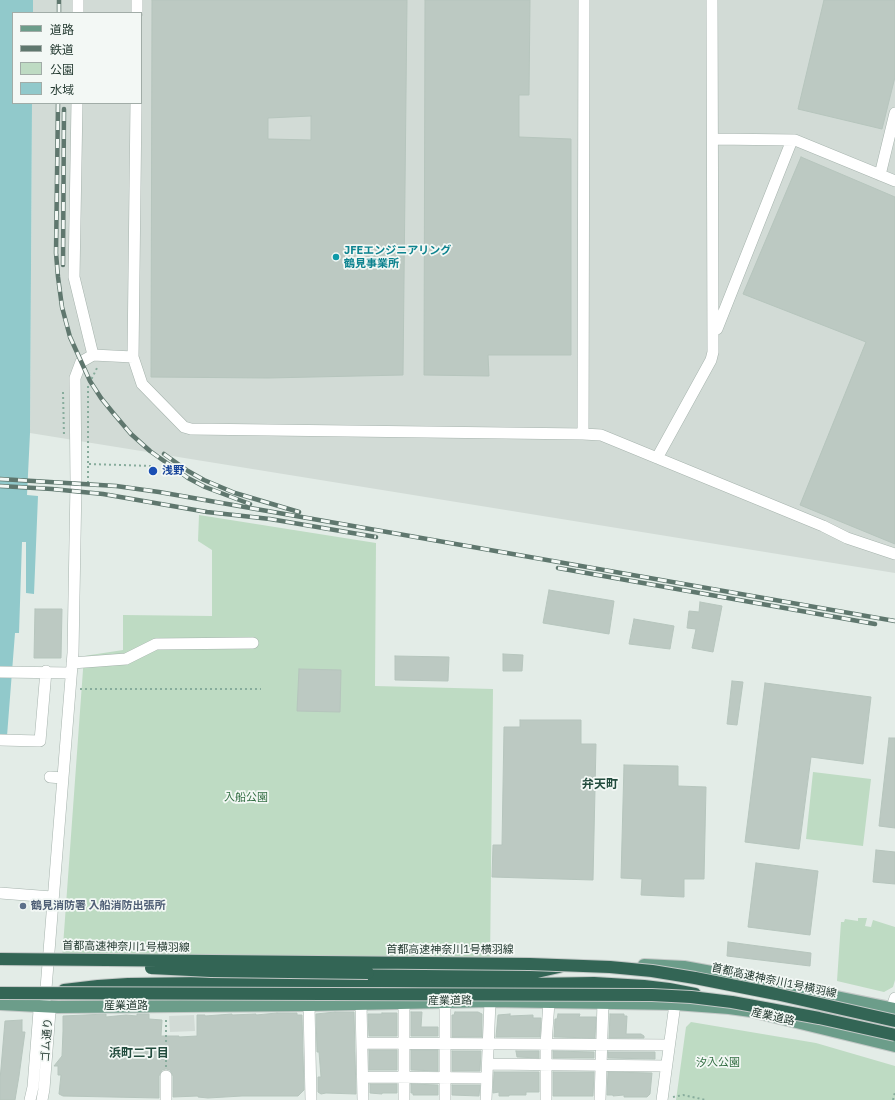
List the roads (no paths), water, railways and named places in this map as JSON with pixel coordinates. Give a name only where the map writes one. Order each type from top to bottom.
[{"type":"highway","name":"首都高速神奈川1号横羽線","points":[[0,959],[530,964],[610,967],[652,971],[722,983],[895,1021]]},
{"type":"highway","points":[[62,960],[170,969],[529,984],[594,983],[644,986],[692,993],[751,1011]]},
{"type":"highway","points":[[48,994],[71,988],[128,984],[518,974],[578,962]]},
{"type":"highway","points":[[0,993],[652,995],[691,997],[732,1002],[819,1018],[895,1035]]},
{"type":"main road","points":[[0,964],[48,962],[482,960],[578,962],[684,968],[894,1005]]},
{"type":"main road","name":"産業道路","points":[[0,1004],[44,1007],[309,1005],[445,1001],[675,1004],[751,1011],[895,1046]]},
{"type":"street","points":[[78,0],[78,12]]},
{"type":"street","points":[[137,0],[137,12]]},
{"type":"street","points":[[583,434],[584,0]]},
{"type":"street","points":[[657,458],[711,360],[714,335],[712,0]]},
{"type":"street","points":[[77,104],[74,277],[94,355]]},
{"type":"street","points":[[136,104],[134,357],[142,384],[184,427],[191,429],[601,435],[823,526],[846,538],[895,554]]},
{"type":"street","points":[[880,175],[895,113]]},
{"type":"street","points":[[714,139],[792,140],[895,182]]},
{"type":"street","points":[[714,335],[792,140]]},
{"type":"street","points":[[44,1007],[72,668],[76,483],[75,378],[81,362],[94,355],[134,357]]},
{"type":"street","points":[[0,672],[46,672],[126,659],[156,644],[253,643]]},
{"type":"street","points":[[0,740],[40,740],[46,672]]},
{"type":"street","points":[[50,777],[62,778]]},
{"type":"street","points":[[0,893],[52,897]]},
{"type":"street","points":[[445,1001],[445,1100]]},
{"type":"street","points":[[486,1100],[490,1001]]},
{"type":"street","points":[[546,1100],[546,1045],[549,1002]]},
{"type":"street","points":[[600,1100],[603,1002]]},
{"type":"street","points":[[361,1003],[363,1100]]},
{"type":"street","points":[[404,1003],[404,1100]]},
{"type":"street","points":[[662,1100],[675,1004]]},
{"type":"street","points":[[309,1005],[311,1100]]},
{"type":"street","points":[[881,1043],[894,1005]]},
{"type":"street","name":"ゴム通り","points":[[30,1100],[33,1087],[39,1011],[44,1007],[50,1011],[42,1100]]},
{"type":"street","points":[[362,1043],[669,1045]]},
{"type":"street","points":[[488,1064],[666,1066]]},
{"type":"street","points":[[166,1076],[166,1100]]},
{"type":"street","points":[[362,1077],[487,1078]]},
{"type":"water","points":[[0,0],[33,0],[33,12],[12,12],[12,104],[32,104],[30,433],[27,495],[38,496],[34,594],[26,593],[26,542],[22,542],[19,633],[15,633],[7,736],[0,736]]},
{"type":"railway","points":[[59,0],[59,12]]},
{"type":"railway","points":[[58,104],[56,253],[58,277],[62,307],[70,337],[90,381],[101,398],[131,434],[150,451],[188,478],[205,487],[250,504]]},
{"type":"railway","points":[[63,265],[64,109]]},
{"type":"railway","points":[[164,454],[204,480],[235,493],[299,512]]},
{"type":"railway","points":[[0,479],[116,486],[159,492],[895,621]]},
{"type":"railway","points":[[0,486],[103,494],[207,512],[270,519],[376,537]]},
{"type":"railway","points":[[558,568],[875,624]]},
{"type":"place","name":"JFEエンジニアリング 鶴見事業所","points":[[336,257]]},
{"type":"place","name":"浅野","points":[[153,471]]},
{"type":"place","name":"鶴見消防署 入船消防出張所","points":[[23,906]]},
{"type":"district","name":"弁天町","points":[[600,785]]},
{"type":"district","name":"浜町二丁目","points":[[139,1054]]},
{"type":"park label","name":"入船公園","points":[[246,798]]},
{"type":"park label","name":"汐入公園","points":[[718,1063]]}]
